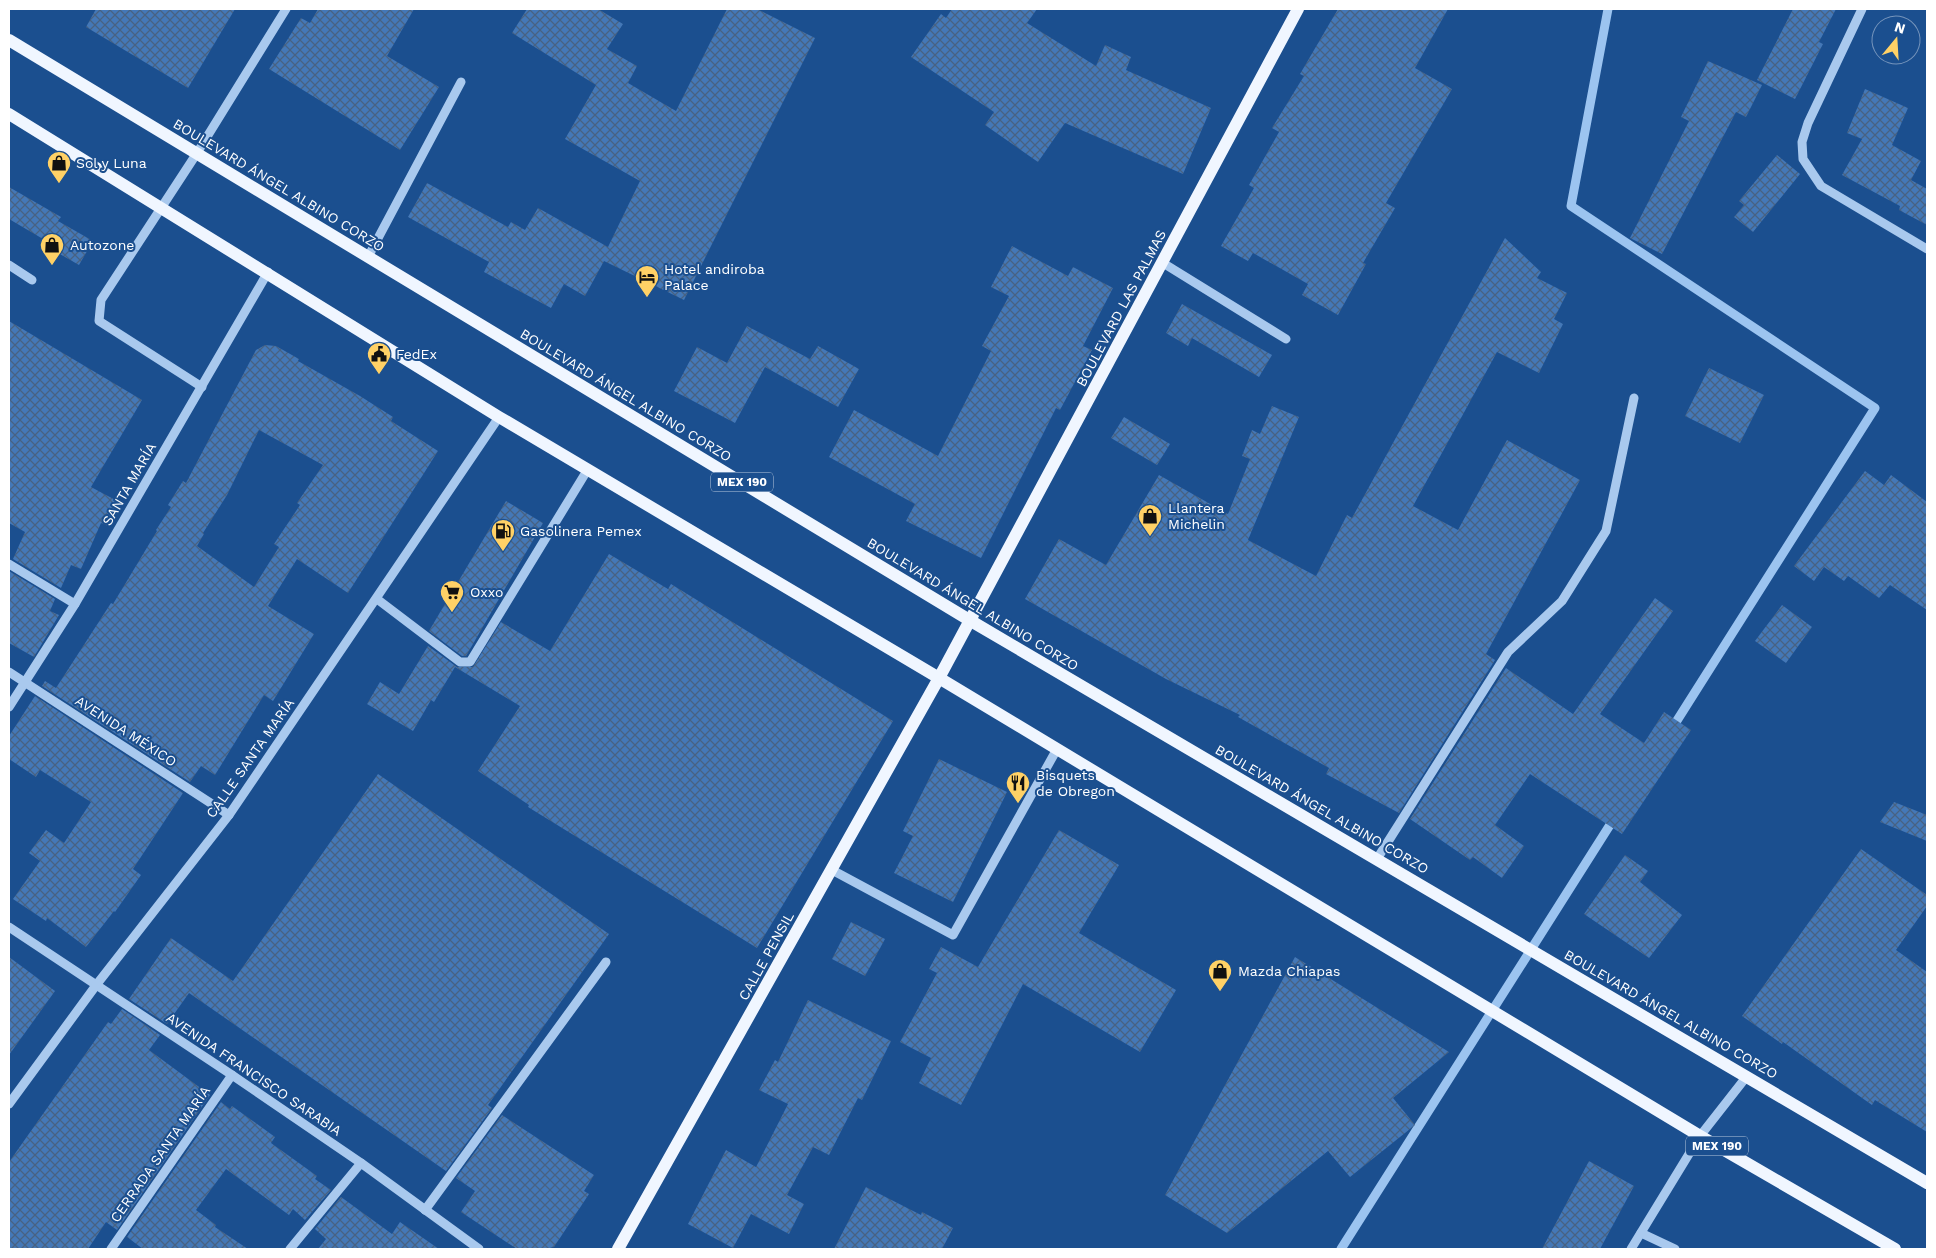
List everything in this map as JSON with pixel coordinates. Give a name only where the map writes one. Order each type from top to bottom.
[{"type":"main road","name":"BOULEVARD LAS PALMAS","points":[[939,678],[1298,9]]},
{"type":"main road","name":"BOULEVARD ÁNGEL ALBINO CORZO","points":[[9,40],[970,621],[1479,918],[1927,1183]]},
{"type":"main road","name":"MEX 190","points":[[10,116],[268,272],[499,417],[939,678],[1700,1136],[1896,1249]]},
{"type":"main road","name":"CALLE PENSIL","points":[[618,1249],[939,678]]},
{"type":"street","points":[[202,387],[99,321],[101,300],[197,153],[286,9]]},
{"type":"street","points":[[1862,9],[1808,123],[1802,142],[1803,160],[1821,186],[1927,250]]},
{"type":"street","points":[[368,256],[462,82]]},
{"type":"street","points":[[1162,263],[1286,338]]},
{"type":"street","points":[[9,265],[32,280]]},
{"type":"street","name":"SANTA MARÍA","points":[[9,707],[75,604],[268,272]]},
{"type":"street","points":[[1377,859],[1508,652],[1562,601],[1606,532],[1634,398]]},
{"type":"street","name":"CALLE SANTA MARÍA","points":[[9,1104],[97,984],[229,815],[499,417]]},
{"type":"street","points":[[377,598],[460,662],[470,662],[588,470]]},
{"type":"street","points":[[9,564],[75,604]]},
{"type":"street","name":"AVENIDA MÉXICO","points":[[9,672],[229,815]]},
{"type":"street","points":[[832,870],[953,935],[1056,749]]},
{"type":"street","name":"AVENIDA FRANCISCO SARABIA","points":[[9,927],[97,984],[361,1163],[425,1210],[467,1246],[479,1249]]},
{"type":"street","points":[[425,1210],[606,962]]},
{"type":"street","name":"CERRADA SANTA MARÍA","points":[[111,1249],[232,1075]]},
{"type":"street","points":[[1631,1249],[1700,1136],[1747,1076]]},
{"type":"street","points":[[290,1249],[361,1163]]},
{"type":"street","points":[[1640,1233],[1675,1249]]},
{"type":"building","points":[[96,9],[235,9],[188,88],[86,27]]},
{"type":"building","points":[[318,9],[414,9],[387,56],[439,87],[400,150],[269,69],[301,18],[310,23]]},
{"type":"building","points":[[527,9],[598,9],[623,24],[607,49],[637,66],[628,83],[676,111],[727,9],[757,9],[815,38],[684,300],[604,261],[585,296],[564,284],[551,308],[484,272],[489,262],[408,217],[427,183],[508,227],[511,222],[525,230],[538,208],[608,247],[640,181],[565,139],[596,85],[512,33]]},
{"type":"building","points":[[952,9],[1037,9],[1027,23],[1096,66],[1105,45],[1131,57],[1126,70],[1211,108],[1183,174],[1065,123],[1038,162],[985,125],[994,112],[911,57],[941,14],[946,18]]},
{"type":"building","points":[[1338,9],[1448,9],[1415,68],[1452,89],[1386,203],[1395,208],[1363,263],[1366,264],[1338,315],[1302,295],[1308,284],[1253,253],[1248,261],[1221,246],[1254,188],[1249,185],[1279,132],[1272,128],[1304,76],[1300,74]]},
{"type":"building","points":[[1793,9],[1836,9],[1819,42],[1823,44],[1795,99],[1757,80]]},
{"type":"building","points":[[1708,61],[1762,85],[1746,117],[1736,112],[1662,254],[1630,238],[1689,121],[1681,117]]},
{"type":"building","points":[[1865,89],[1908,108],[1892,145],[1921,161],[1911,180],[1927,189],[1927,225],[1899,210],[1900,206],[1842,175],[1862,139],[1847,133]]},
{"type":"building","points":[[1777,155],[1800,174],[1753,232],[1734,217],[1744,205],[1739,201]]},
{"type":"building","points":[[9,187],[61,217],[58,221],[93,241],[79,265],[58,253],[60,249],[9,219]]},
{"type":"building","points":[[1505,238],[1541,272],[1537,278],[1567,293],[1554,319],[1563,324],[1539,373],[1497,352],[1413,506],[1458,530],[1507,440],[1580,480],[1486,654],[1495,660],[1399,813],[1326,774],[1329,768],[1238,717],[1240,715],[1166,679],[1025,599],[1059,539],[1106,565],[1159,475],[1228,514],[1250,459],[1242,456],[1252,430],[1260,434],[1272,406],[1299,417],[1248,540],[1316,576],[1347,515],[1352,518]]},
{"type":"building","points":[[1012,246],[1068,276],[1073,267],[1113,288],[1083,346],[1092,350],[1060,410],[1056,408],[981,558],[906,521],[915,504],[829,457],[854,410],[938,456],[991,351],[982,346],[1009,296],[991,287]]},
{"type":"building","points":[[1182,304],[1272,355],[1259,377],[1192,338],[1188,346],[1166,333]]},
{"type":"building","points":[[9,321],[142,400],[91,487],[121,503],[108,526],[101,523],[81,569],[71,565],[61,588],[13,559],[25,532],[9,523]]},
{"type":"building","points":[[747,326],[810,359],[818,346],[859,369],[838,407],[765,367],[735,423],[674,391],[697,347],[727,363]]},
{"type":"building","points":[[265,345],[276,346],[393,417],[391,421],[438,451],[348,593],[297,559],[268,606],[314,634],[273,701],[264,695],[215,775],[201,766],[190,782],[42,686],[45,681],[56,688],[111,603],[113,604],[171,507],[168,505],[183,481],[186,483],[256,350]],"holes":[[[259,430],[323,465],[297,503],[300,505],[274,544],[279,547],[254,587],[197,546],[227,495]]]},
{"type":"building","points":[[1709,368],[1764,395],[1740,443],[1685,416]]},
{"type":"building","points":[[1124,417],[1170,444],[1157,465],[1111,438]]},
{"type":"building","points":[[1865,471],[1884,485],[1891,475],[1927,502],[1927,610],[1890,585],[1879,598],[1848,576],[1844,581],[1824,567],[1814,581],[1794,566]]},
{"type":"building","points":[[506,501],[543,523],[466,656],[462,656],[429,631]]},
{"type":"building","points":[[609,554],[668,589],[671,584],[893,721],[757,948],[528,807],[529,805],[478,771],[520,706],[455,667],[434,702],[431,700],[413,731],[367,704],[380,682],[399,694],[428,646],[457,667],[473,667],[501,622],[550,651]]},
{"type":"building","points":[[9,571],[55,599],[50,611],[59,615],[34,657],[9,643]]},
{"type":"building","points":[[1655,598],[1673,611],[1600,714],[1644,743],[1664,712],[1691,730],[1622,834],[1530,774],[1495,825],[1524,846],[1502,878],[1473,857],[1470,860],[1410,819],[1506,668],[1573,714]]},
{"type":"building","points":[[1782,605],[1812,627],[1786,663],[1755,641]]},
{"type":"building","points":[[35,696],[183,793],[133,869],[141,875],[115,912],[86,947],[47,918],[46,921],[13,899],[40,861],[29,853],[46,830],[64,843],[91,802],[40,770],[36,777],[9,759],[9,736]]},
{"type":"building","points":[[939,759],[1007,792],[953,902],[894,873],[913,836],[903,831]]},
{"type":"building","points":[[378,774],[609,934],[488,1105],[492,1108],[446,1171],[189,993],[167,1024],[129,999],[171,938],[233,981]]},
{"type":"building","points":[[1894,802],[1927,815],[1927,841],[1880,822]]},
{"type":"building","points":[[1059,830],[1119,865],[1079,933],[1176,990],[1140,1052],[1023,984],[961,1105],[919,1083],[931,1058],[900,1042],[937,973],[929,969],[941,947],[978,967]]},
{"type":"building","points":[[1861,849],[1927,895],[1927,906],[1896,950],[1927,972],[1927,1132],[1875,1100],[1872,1105],[1783,1042],[1782,1044],[1742,1016]]},
{"type":"building","points":[[1625,855],[1648,871],[1640,882],[1682,915],[1649,958],[1584,914]]},
{"type":"building","points":[[851,922],[885,939],[865,976],[832,959]]},
{"type":"building","points":[[9,957],[55,991],[9,1055]]},
{"type":"building","points":[[1295,957],[1449,1052],[1393,1098],[1415,1125],[1350,1177],[1328,1151],[1227,1233],[1165,1195]]},
{"type":"building","points":[[808,1000],[891,1041],[862,1100],[858,1098],[829,1155],[813,1147],[787,1195],[804,1204],[789,1234],[751,1214],[733,1248],[688,1224],[726,1150],[756,1167],[788,1104],[759,1090],[775,1060],[778,1062]]},
{"type":"building","points":[[122,1009],[160,1035],[149,1050],[210,1095],[117,1230],[106,1222],[88,1249],[9,1249],[9,1162],[108,1022],[111,1024]]},
{"type":"building","points":[[221,1102],[230,1109],[232,1106],[275,1137],[271,1143],[317,1176],[315,1179],[331,1190],[305,1220],[293,1209],[289,1215],[226,1169],[196,1210],[216,1225],[215,1227],[248,1249],[143,1249],[127,1237]]},
{"type":"building","points":[[502,1115],[594,1175],[584,1191],[589,1194],[554,1247],[545,1249],[517,1249],[461,1212],[475,1191],[456,1178]]},
{"type":"building","points":[[1589,1161],[1634,1186],[1600,1249],[1542,1249]]},
{"type":"building","points":[[866,1187],[921,1215],[922,1212],[953,1228],[942,1249],[834,1249]]},
{"type":"building","points":[[341,1197],[392,1234],[400,1222],[439,1249],[318,1249],[326,1239],[315,1229]]},
{"type":"waterway","points":[[1608,9],[1571,206],[1875,408],[1671,730]]},
{"type":"waterway","points":[[1341,1249],[1615,817]]},
{"type":"place","name":"Sol y Luna","points":[[59,184]]},
{"type":"place","name":"Autozone","points":[[52,266]]},
{"type":"place","name":"Hotel andiroba Palace","points":[[647,298]]},
{"type":"place","name":"FedEx","points":[[379,375]]},
{"type":"place","name":"Llantera Michelin","points":[[1150,537]]},
{"type":"place","name":"Gasolinera Pemex","points":[[503,552]]},
{"type":"place","name":"Oxxo","points":[[452,613]]},
{"type":"place","name":"Bisquets de Obregon","points":[[1018,804]]},
{"type":"place","name":"Mazda Chiapas","points":[[1220,992]]}]
